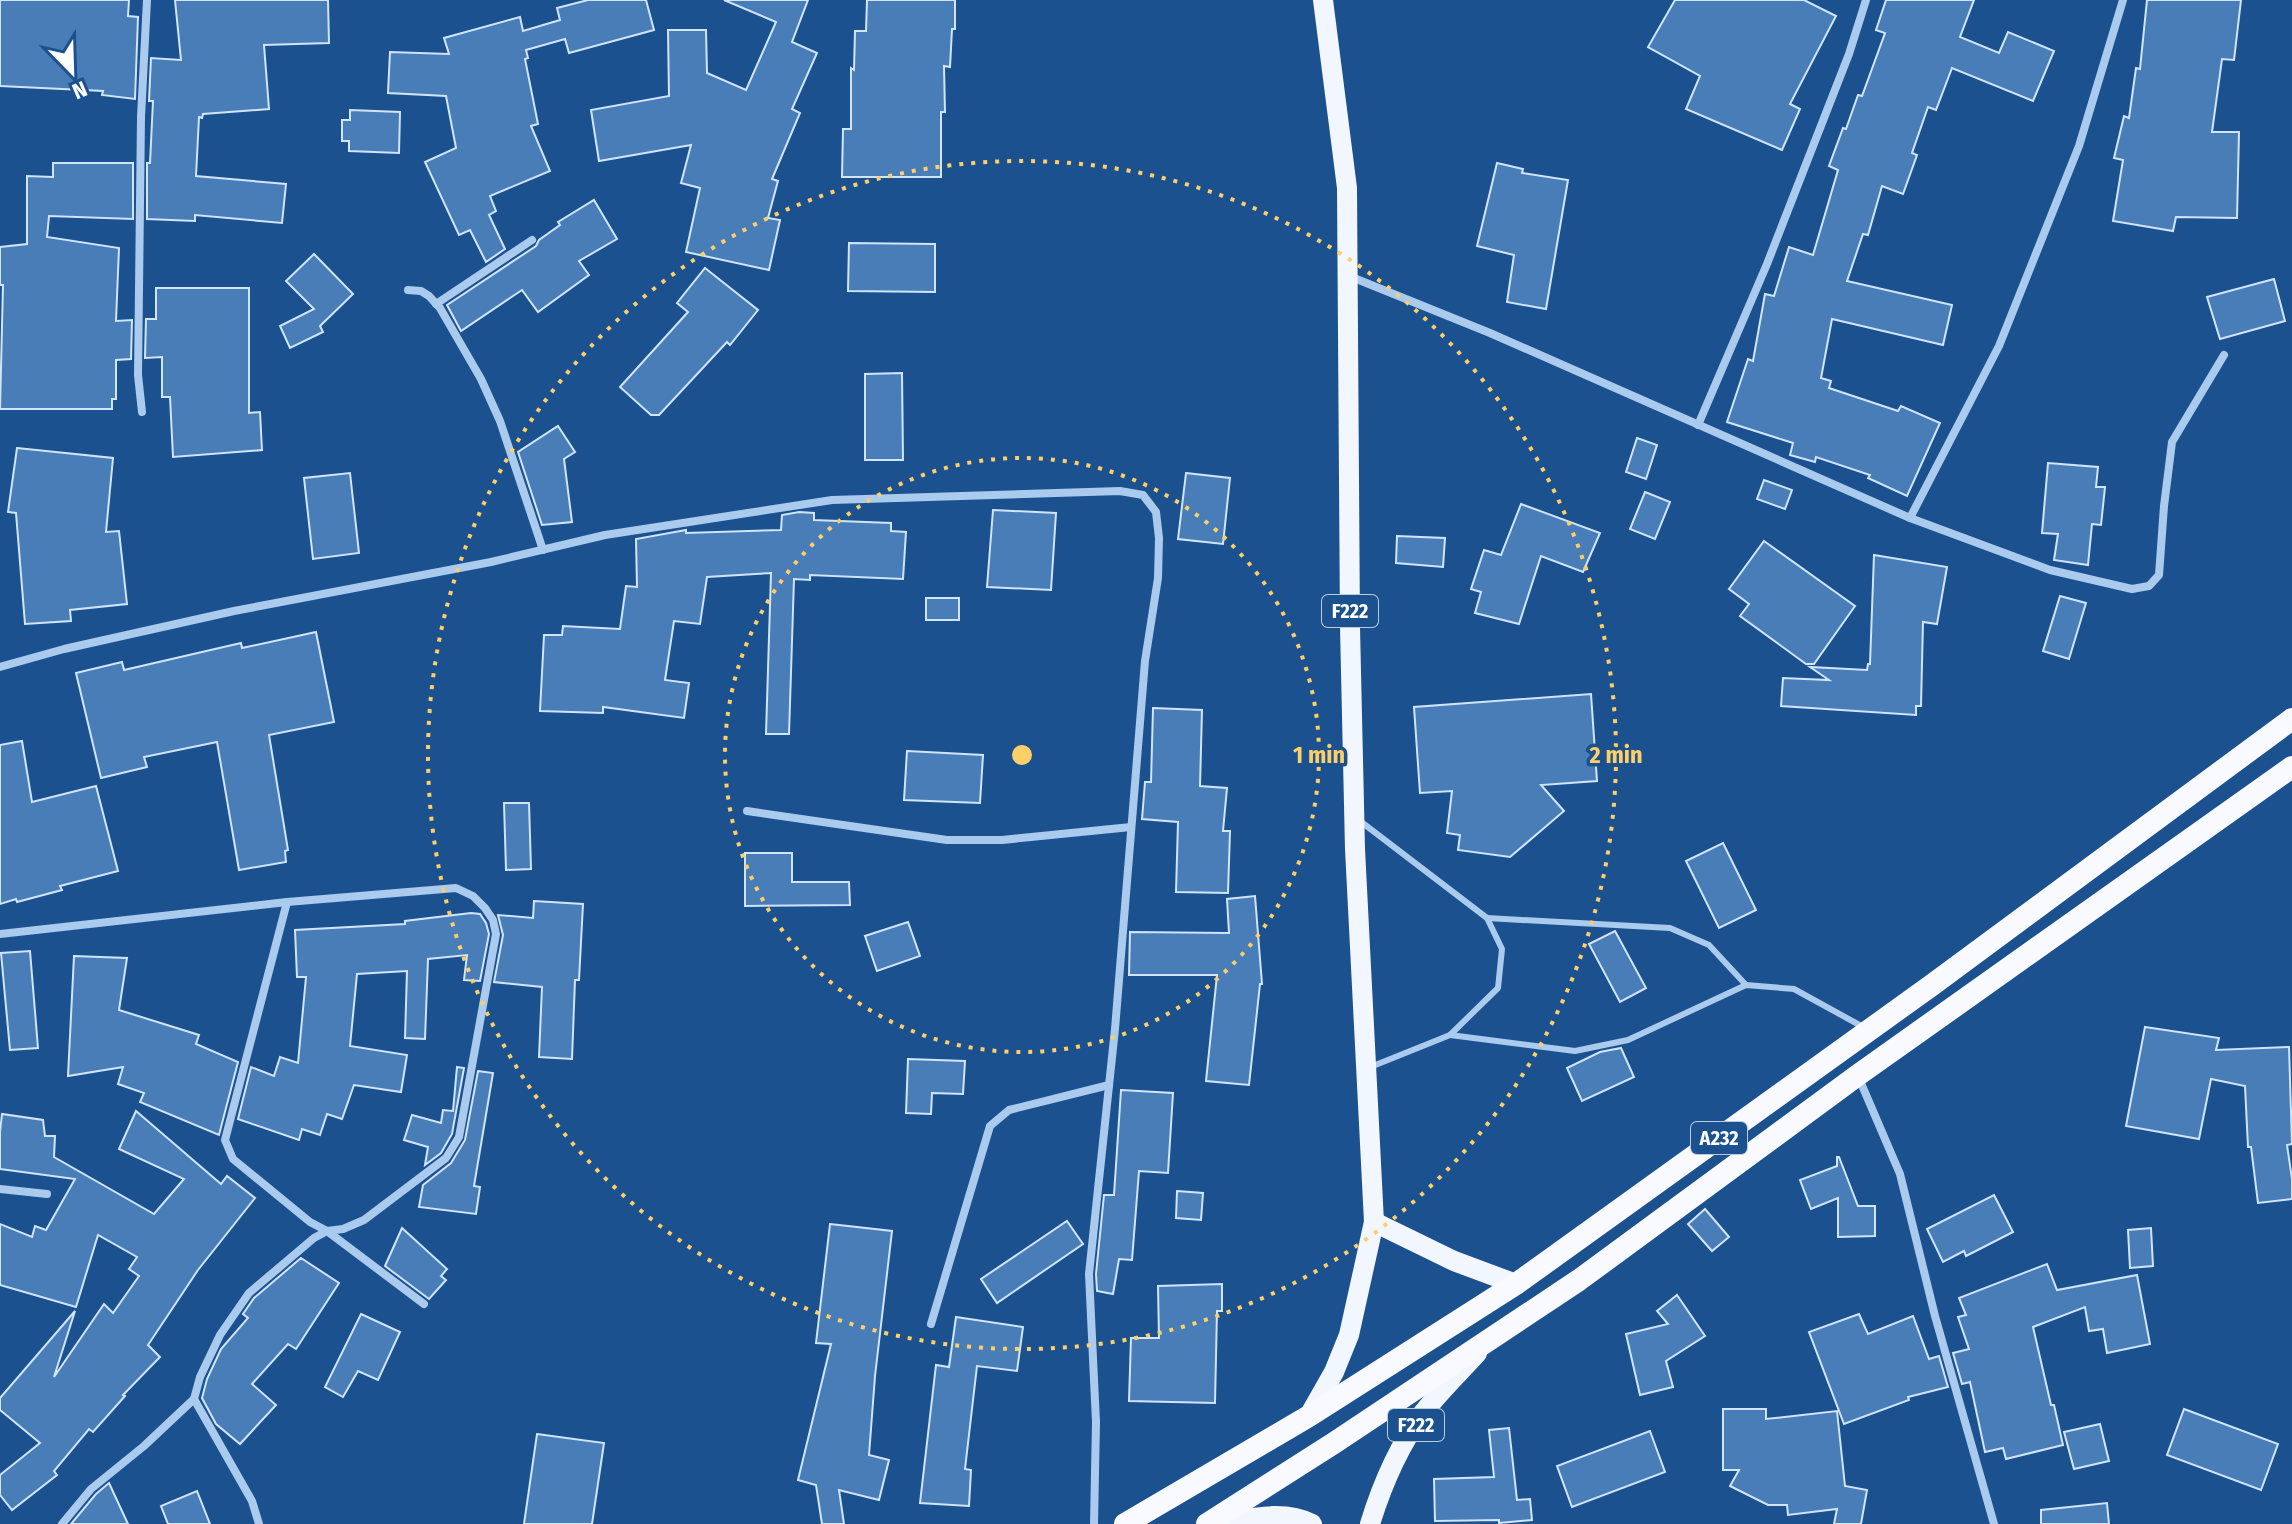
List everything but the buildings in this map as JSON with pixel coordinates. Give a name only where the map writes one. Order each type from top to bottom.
[{"type":"highway","name":"A232","points":[[1125,1524],[1309,1416],[1516,1284],[1869,1030],[2292,719]]},
{"type":"highway","name":"A232","points":[[1207,1524],[1579,1280],[1858,1075],[2292,767]]},
{"type":"main road","name":"F222","points":[[1309,1416],[1334,1372],[1349,1335],[1374,1222],[1354,816],[1347,188],[1323,0]]},
{"type":"main road","points":[[1374,1222],[1454,1261],[1516,1284]]},
{"type":"main road","name":"F222","points":[[1370,1524],[1398,1452],[1424,1413],[1488,1341]]},
{"type":"main road","points":[[1217,1524],[1272,1515],[1312,1524]]},
{"type":"street","points":[[142,412],[138,375],[138,315],[141,117],[147,0]]},
{"type":"street","points":[[1698,425],[1767,264],[1849,54],[1866,0]]},
{"type":"street","points":[[1910,518],[1999,346],[2079,146],[2123,0]]},
{"type":"street","points":[[436,304],[532,240]]},
{"type":"street","points":[[1348,276],[1490,333],[1910,518],[2050,570],[2132,589],[2149,586],[2159,575],[2172,442],[2224,355]]},
{"type":"street","points":[[408,290],[421,291],[436,304],[481,379],[500,421],[543,550]]},
{"type":"street","points":[[0,667],[64,649],[234,611],[491,562],[605,535],[832,500],[1106,491],[1143,495],[1156,512],[1158,578],[1145,661],[1109,1085],[1089,1274],[1096,1422],[1094,1524]]},
{"type":"street","points":[[747,811],[947,840],[1002,840],[1131,827]]},
{"type":"street","points":[[0,934],[287,902],[456,888],[473,896],[485,908],[493,920],[496,934],[459,1137],[446,1158],[364,1220],[314,1238],[249,1293],[220,1335],[200,1377],[194,1399],[144,1446],[91,1489],[62,1524]]},
{"type":"street","points":[[287,902],[225,1140],[233,1159],[310,1222],[327,1231],[424,1304]]},
{"type":"street","points":[[1858,1075],[1900,1174],[1935,1316],[1994,1524]]},
{"type":"street","points":[[931,1324],[990,1126],[1009,1110],[1109,1085]]},
{"type":"street","points":[[0,1189],[47,1194]]},
{"type":"street","points":[[194,1399],[252,1501],[259,1524]]},
{"type":"lane","points":[[1354,816],[1487,918],[1502,949],[1498,988],[1450,1035],[1366,1069]]},
{"type":"lane","points":[[1487,918],[1670,928],[1709,945],[1746,985]]},
{"type":"lane","points":[[1450,1035],[1575,1051],[1628,1040],[1746,985],[1794,989],[1869,1030]]}]
